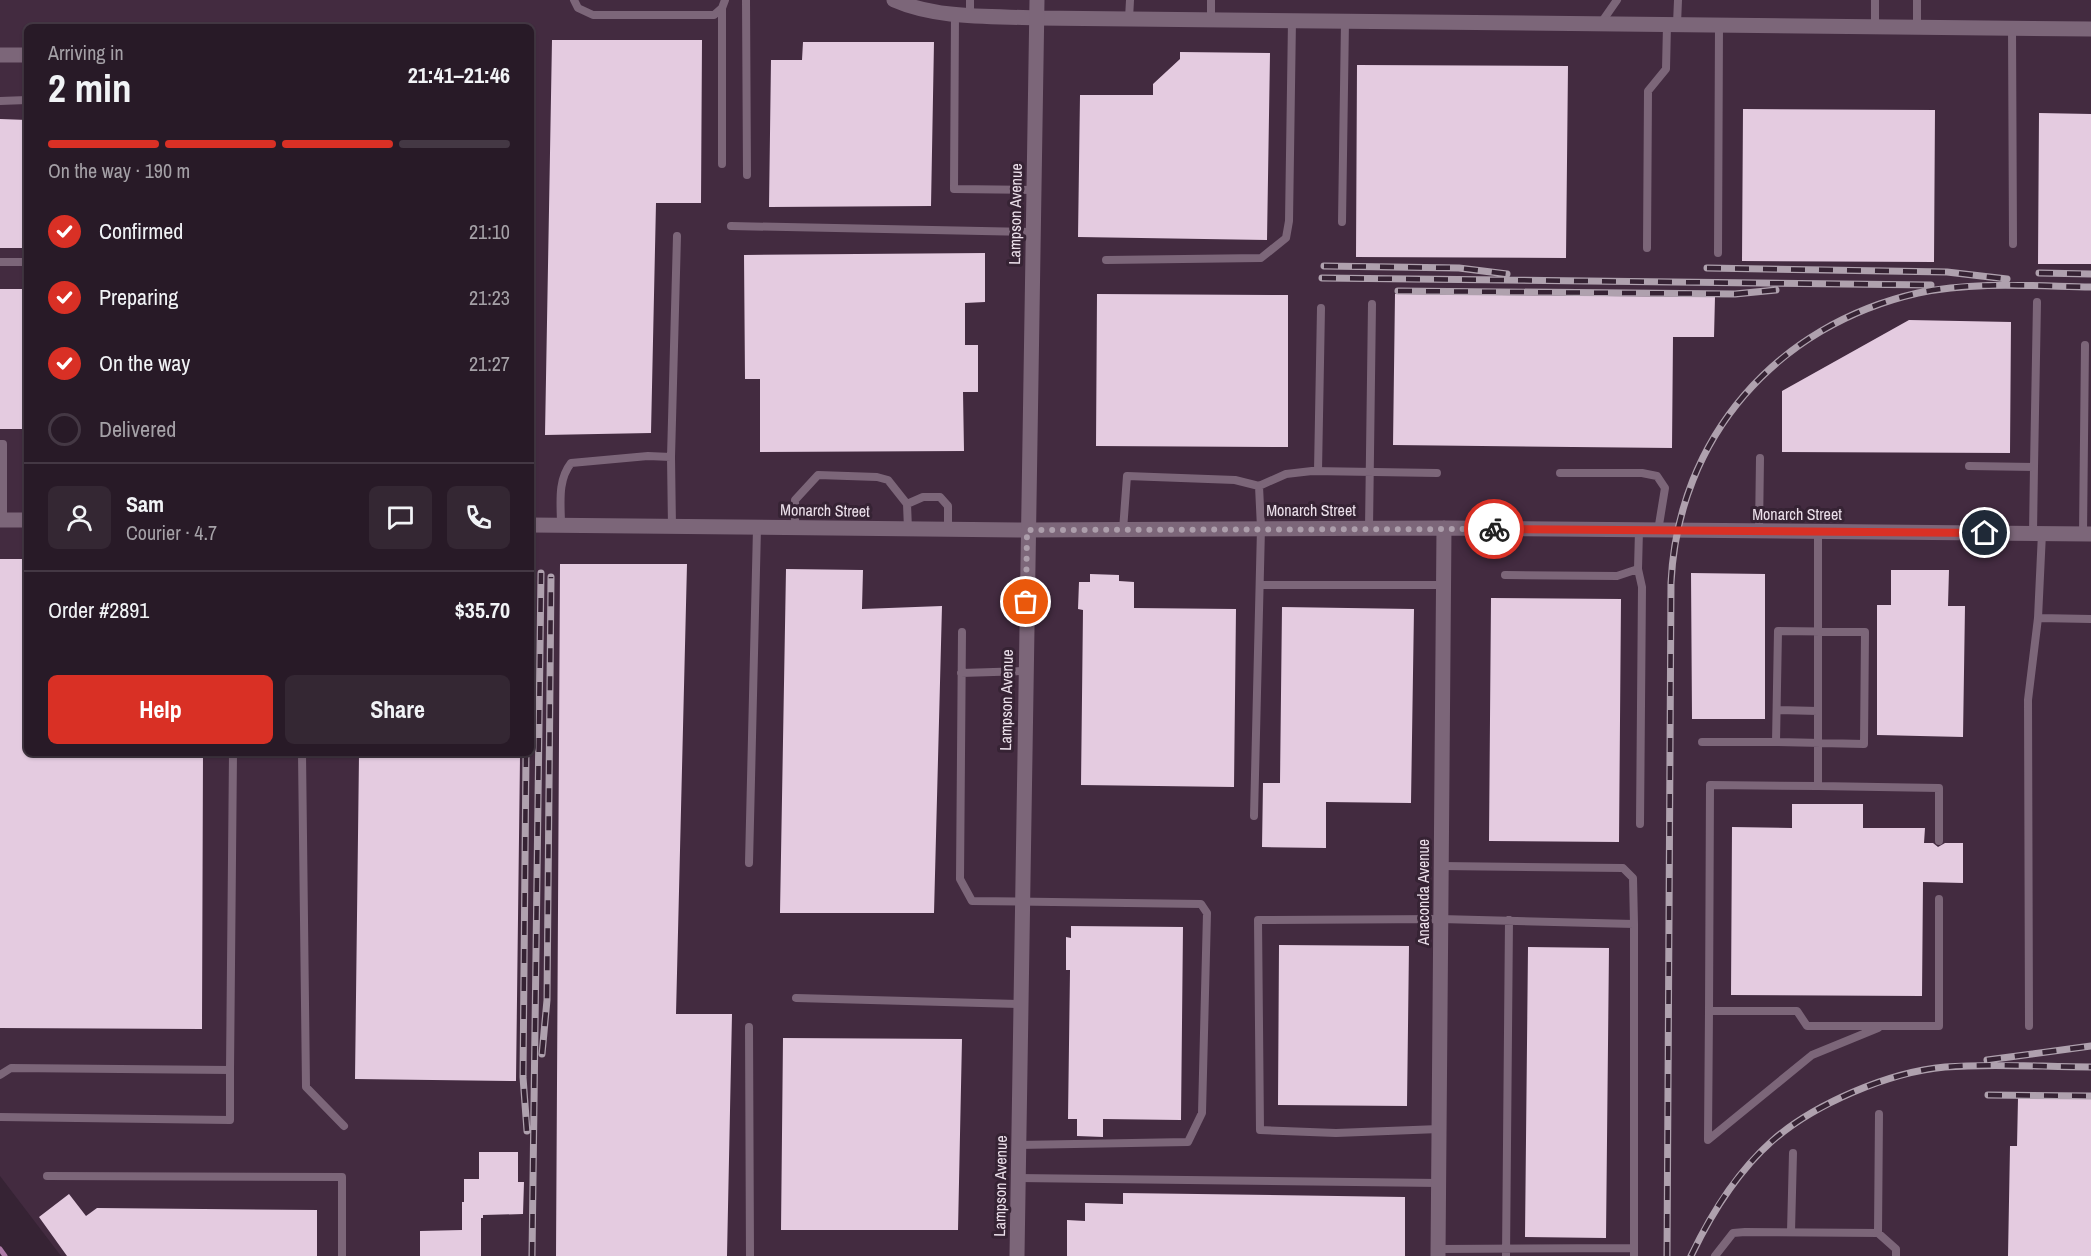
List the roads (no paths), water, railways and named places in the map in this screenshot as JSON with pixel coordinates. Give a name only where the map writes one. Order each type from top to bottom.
[{"type":"street","points":[[894,0],[903,4],[1036,18],[2091,29]]},
{"type":"street","name":"Lampson Avenue","points":[[1017,1256],[1037,0]]},
{"type":"street","points":[[0,55],[24,55]]},
{"type":"street","points":[[2,520],[24,520]]},
{"type":"street","name":"Monarch Street","points":[[534,525],[1027,530],[1444,528],[2087,534]]},
{"type":"street","name":"Anaconda Avenue","points":[[1438,1252],[1444,528]]},
{"type":"lane","points":[[574,0],[578,8],[592,15],[714,15],[724,4]]},
{"type":"lane","points":[[747,0],[747,175]]},
{"type":"lane","points":[[1129,19],[1130,0]]},
{"type":"lane","points":[[1211,0],[1211,20]]},
{"type":"lane","points":[[1601,24],[1617,0]]},
{"type":"lane","points":[[1647,248],[1648,91],[1666,69],[1678,0]]},
{"type":"lane","points":[[1875,0],[1875,27]]},
{"type":"lane","points":[[1917,0],[1917,27]]},
{"type":"lane","points":[[722,164],[724,4]]},
{"type":"lane","points":[[965,10],[954,189],[1033,190]]},
{"type":"lane","points":[[1106,260],[1261,258],[1286,238],[1289,221],[1292,20]]},
{"type":"lane","points":[[1342,222],[1344,21]]},
{"type":"lane","points":[[1718,253],[1719,26]]},
{"type":"lane","points":[[2012,28],[2013,244]]},
{"type":"lane","points":[[0,101],[24,100]]},
{"type":"lane","points":[[731,226],[1032,232]]},
{"type":"lane","points":[[672,526],[671,457],[677,236]]},
{"type":"lane","points":[[0,262],[24,262]]},
{"type":"lane","points":[[2029,1026],[2028,700],[2037,618],[2034,467],[2037,302]]},
{"type":"lane","points":[[1369,528],[1372,304]]},
{"type":"lane","points":[[1318,471],[1321,308]]},
{"type":"lane","points":[[2085,345],[2087,534]]},
{"type":"lane","points":[[0,444],[3,444],[2,520]]},
{"type":"lane","points":[[561,526],[563,473],[571,463],[648,456],[671,457]]},
{"type":"lane","points":[[1759,531],[1760,458]]},
{"type":"lane","points":[[1969,466],[2034,467]]},
{"type":"lane","points":[[1124,530],[1127,476],[1235,480],[1259,486],[1286,474],[1318,471],[1437,473]]},
{"type":"lane","points":[[1560,473],[1642,473],[1657,476],[1665,488],[1658,531]]},
{"type":"lane","points":[[795,528],[795,500],[818,475],[877,477],[888,480],[907,504],[908,529]]},
{"type":"lane","points":[[1254,816],[1261,528],[1259,486]]},
{"type":"lane","points":[[907,504],[923,497],[940,497],[948,506],[948,529]]},
{"type":"lane","points":[[749,863],[756,528]]},
{"type":"lane","points":[[1639,530],[1638,569],[1642,587],[1640,824]]},
{"type":"lane","points":[[1818,532],[1818,786]]},
{"type":"lane","points":[[1505,575],[1617,576],[1638,569]]},
{"type":"lane","points":[[1260,585],[1443,585]]},
{"type":"lane","points":[[2037,618],[2091,619]]},
{"type":"lane","points":[[1702,742],[1864,744],[1865,632],[1778,630],[1776,742]]},
{"type":"lane","points":[[962,632],[960,879],[972,901],[1201,904],[1207,914],[1202,1113],[1188,1142],[1018,1145]]},
{"type":"lane","points":[[962,673],[1025,671]]},
{"type":"lane","points":[[1777,710],[1818,711]]},
{"type":"lane","points":[[0,1117],[230,1120],[233,756]]},
{"type":"lane","points":[[302,756],[306,1087],[344,1126]]},
{"type":"lane","points":[[1883,1026],[1844,1040],[1812,1056],[1708,1140],[1710,785],[1939,788],[1939,841]]},
{"type":"lane","points":[[1438,1252],[1634,1252],[1633,878],[1623,868],[1441,866]]},
{"type":"lane","points":[[1708,1011],[1797,1011],[1807,1026],[1939,1026],[1939,899]]},
{"type":"lane","points":[[1439,1129],[1336,1133],[1260,1130],[1258,920],[1441,919],[1634,924]]},
{"type":"lane","points":[[1507,1252],[1509,920]]},
{"type":"lane","points":[[796,998],[1020,1004]]},
{"type":"lane","points":[[749,1027],[750,1256]]},
{"type":"lane","points":[[0,1075],[11,1068],[230,1070]]},
{"type":"lane","points":[[1878,1233],[1879,1114]]},
{"type":"lane","points":[[1791,1232],[1793,1153]]},
{"type":"lane","points":[[47,1176],[342,1177],[342,1256]]},
{"type":"lane","points":[[1018,1178],[1439,1183]]},
{"type":"lane","points":[[1715,1256],[1732,1233],[1791,1232],[1878,1233],[1896,1249],[1896,1256]]},
{"type":"waterway","points":[[0,1249],[5,1256]]},
{"type":"railway","points":[[1324,266],[1459,268],[1507,274]]},
{"type":"railway","points":[[1707,268],[1947,272],[2007,279]]},
{"type":"railway","points":[[2039,273],[2091,274]]},
{"type":"railway","points":[[1322,278],[1931,285]]},
{"type":"railway","points":[[1667,1256],[1671,583],[1678,530],[1693,481],[1715,436],[1744,395],[1780,360],[1821,331],[1867,309],[1939,289],[2004,285],[2091,287]]},
{"type":"railway","points":[[1398,291],[1735,294],[1776,290]]},
{"type":"railway","points":[[532,1256],[541,573]]},
{"type":"railway","points":[[542,1054],[547,1000],[551,577]]},
{"type":"railway","points":[[526,756],[523,1077],[527,1131]]},
{"type":"railway","points":[[1987,1060],[2091,1046]]},
{"type":"railway","points":[[1691,1256],[1716,1210],[1736,1180],[1759,1153],[1789,1127],[1853,1092],[1900,1075],[1945,1067],[2000,1065],[2091,1067]]},
{"type":"railway","points":[[1988,1095],[2091,1096]]}]
